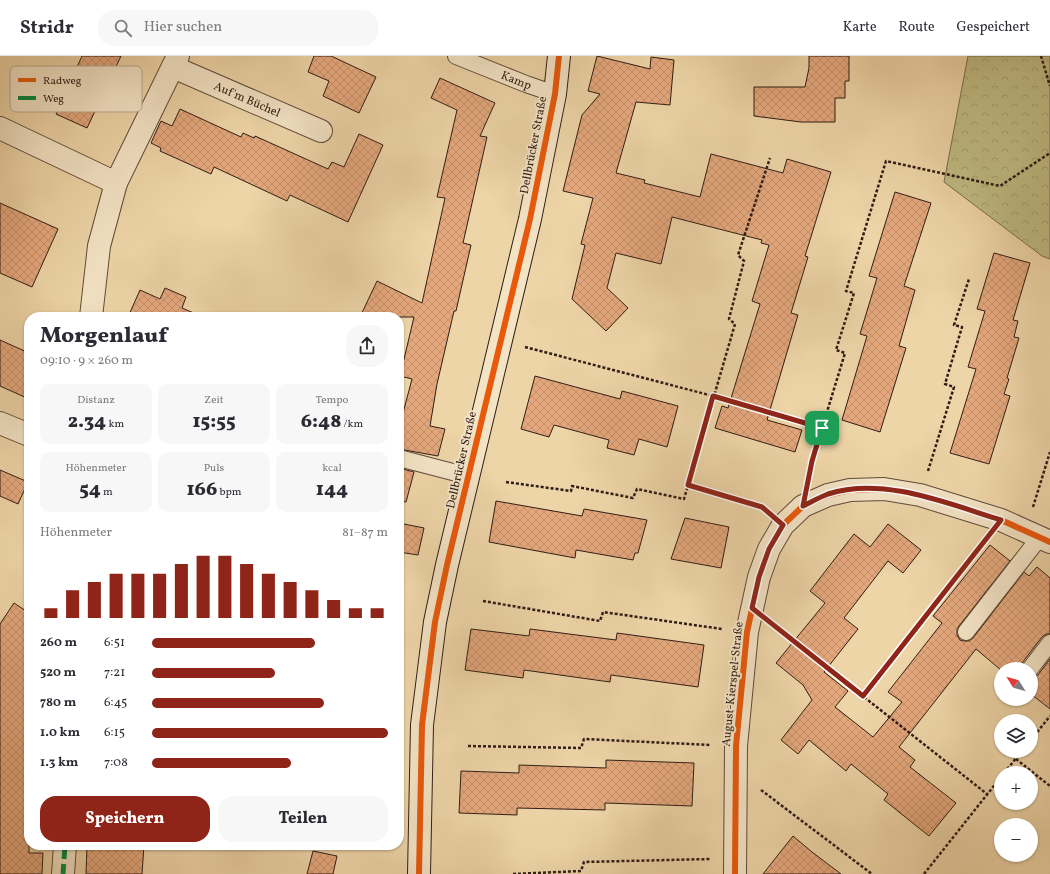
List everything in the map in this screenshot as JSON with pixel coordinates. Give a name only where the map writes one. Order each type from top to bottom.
[{"type":"street","name":"Dellbrücker Straße","points":[[419,874],[422,725],[435,622],[468,476],[530,219],[555,94],[559,56]]},
{"type":"street","name":"Auf'm Büchel","points":[[92,312],[99,246],[116,183],[175,62],[321,131]]},
{"type":"street","points":[[0,128],[116,183]]},
{"type":"street","points":[[0,423],[24,433]]},
{"type":"street","name":"August-Kierspel-Straße","points":[[734,866],[736,746],[747,632],[759,577],[769,549],[783,525],[803,506],[828,494],[850,490],[884,489],[920,495],[1001,520],[1039,537]]},
{"type":"street","points":[[63,874],[65,850]]},
{"type":"lane","name":"Kamp","points":[[456,56],[555,94]]},
{"type":"lane","points":[[404,459],[468,476]]},
{"type":"lane","points":[[966,632],[1039,537]]},
{"type":"lane","points":[[1035,662],[1050,643]]},
{"type":"path","points":[[1041,56],[1050,86]]},
{"type":"path","points":[[803,506],[812,461],[845,353],[836,350],[854,293],[846,291],[886,161],[1000,186],[1050,153]]},
{"type":"path","points":[[506,482],[570,491],[572,486],[633,498],[637,489],[684,499],[735,324],[729,319],[744,261],[738,255],[770,158]]},
{"type":"path","points":[[920,495],[954,387],[945,384],[962,327],[954,325],[969,279]]},
{"type":"path","points":[[522,346],[713,396],[822,428]]},
{"type":"path","points":[[1039,537],[1050,452]]},
{"type":"path","points":[[688,485],[762,507],[783,525]]},
{"type":"path","points":[[863,696],[1001,520]]},
{"type":"path","points":[[483,601],[600,620],[603,612],[747,632]]},
{"type":"path","points":[[752,608],[987,794]]},
{"type":"path","points":[[1038,731],[1050,716]]},
{"type":"path","points":[[468,746],[581,748],[584,739],[736,746]]},
{"type":"path","points":[[1010,766],[1016,759],[1050,786]]},
{"type":"path","points":[[735,770],[872,874]]},
{"type":"path","points":[[924,874],[994,786]]},
{"type":"path","points":[[513,874],[581,871],[584,862],[734,866]]},
{"type":"green space","points":[[968,56],[1050,56],[1050,259],[1042,256],[944,182]]},
{"type":"building","points":[[82,56],[121,56],[116,66],[78,66]]},
{"type":"building","points":[[314,56],[331,56],[376,77],[359,113],[323,96],[329,81],[308,72]]},
{"type":"building","points":[[597,56],[650,69],[651,57],[674,60],[670,105],[636,102],[616,173],[645,180],[644,183],[700,197],[711,154],[783,173],[787,159],[831,172],[805,256],[808,257],[791,313],[798,315],[767,420],[802,430],[795,452],[715,428],[722,406],[728,408],[760,304],[752,301],[769,245],[761,243],[762,240],[672,217],[661,264],[616,253],[607,288],[628,308],[606,331],[572,299],[585,245],[581,244],[593,198],[563,191],[582,115],[600,94],[588,91]]},
{"type":"building","points":[[809,56],[849,56],[849,81],[845,81],[845,98],[835,98],[835,122],[801,122],[754,116],[754,87],[805,87],[809,68]]},
{"type":"building","points":[[440,78],[495,103],[480,136],[487,137],[463,243],[471,245],[437,384],[430,426],[445,429],[438,456],[404,450],[404,409],[412,379],[404,377],[404,359],[414,317],[404,317],[404,312],[362,312],[377,281],[422,303],[445,198],[437,197],[457,110],[431,98]]},
{"type":"building","points":[[180,109],[241,137],[243,133],[254,138],[255,136],[328,169],[332,162],[344,167],[359,134],[383,145],[348,222],[290,195],[287,201],[214,167],[211,174],[160,151],[161,148],[151,143],[161,121],[172,126]]},
{"type":"building","points":[[57,112],[95,112],[87,128],[56,114]]},
{"type":"building","points":[[895,192],[931,203],[904,286],[915,290],[899,346],[906,348],[880,432],[842,420],[867,336],[860,334],[877,278],[869,276]]},
{"type":"building","points":[[0,203],[58,229],[32,287],[0,273]]},
{"type":"building","points":[[994,253],[1030,263],[1013,320],[1018,321],[1014,337],[1019,338],[1007,378],[1009,379],[1004,394],[1010,396],[989,464],[950,453],[976,369],[968,367],[985,311],[977,309]]},
{"type":"building","points":[[165,288],[186,297],[182,308],[191,312],[130,312],[140,290],[160,299]]},
{"type":"building","points":[[0,340],[24,351],[24,397],[0,386]]},
{"type":"building","points":[[535,376],[620,399],[622,391],[678,406],[667,447],[639,439],[634,455],[607,448],[609,440],[554,425],[549,437],[521,429]]},
{"type":"building","points":[[404,469],[414,472],[406,502],[404,502]]},
{"type":"building","points":[[0,470],[24,480],[24,491],[18,504],[0,496]]},
{"type":"building","points":[[496,501],[582,516],[584,509],[647,520],[638,553],[635,553],[633,560],[576,550],[575,558],[489,542]]},
{"type":"building","points":[[685,518],[729,527],[721,568],[671,559]]},
{"type":"building","points":[[404,524],[424,528],[418,555],[404,553]]},
{"type":"building","points":[[888,524],[921,550],[903,573],[888,561],[844,618],[858,629],[824,672],[848,691],[835,707],[873,737],[902,702],[888,692],[942,623],[933,616],[990,545],[1010,561],[959,626],[957,635],[960,640],[969,641],[973,638],[1024,572],[1029,576],[1037,567],[1050,578],[1050,634],[1046,634],[1042,637],[1023,662],[994,662],[994,664],[976,649],[899,747],[915,760],[910,767],[956,803],[929,836],[884,800],[888,794],[851,764],[846,771],[809,740],[798,754],[781,740],[812,700],[803,685],[776,663],[825,603],[810,591],[854,534],[870,547]]},
{"type":"building","points":[[14,603],[24,610],[24,850],[29,850],[29,853],[43,853],[42,874],[0,874],[0,624]]},
{"type":"building","points":[[471,629],[529,636],[530,629],[616,640],[617,633],[704,645],[698,687],[611,675],[610,682],[524,670],[523,678],[465,670]]},
{"type":"building","points":[[1050,659],[1050,709],[1038,700],[1038,675]]},
{"type":"building","points":[[606,760],[694,763],[692,806],[605,803],[605,810],[517,808],[517,815],[459,813],[461,771],[519,773],[519,765],[606,768]]},
{"type":"building","points":[[793,836],[812,852],[841,874],[763,874]]},
{"type":"building","points":[[87,850],[144,850],[142,874],[86,874]]},
{"type":"building","points":[[313,851],[337,856],[333,874],[307,874]]},
{"type":"marked path","points":[[63,874],[65,850]]},
{"type":"cycle path","points":[[419,874],[422,725],[435,622],[447,565],[530,219],[555,94],[559,56]]},
{"type":"cycle path","points":[[735,874],[736,746],[747,632],[759,577],[769,549],[783,525],[803,506],[828,495],[850,490],[884,489],[920,495],[1001,520],[1050,542]]},
{"type":"route","points":[[713,396],[822,428],[812,461],[803,506],[828,494],[850,490],[884,489],[920,495],[1001,520],[863,696],[752,608],[759,577],[769,549],[783,525],[762,507],[688,485],[713,396]]}]
